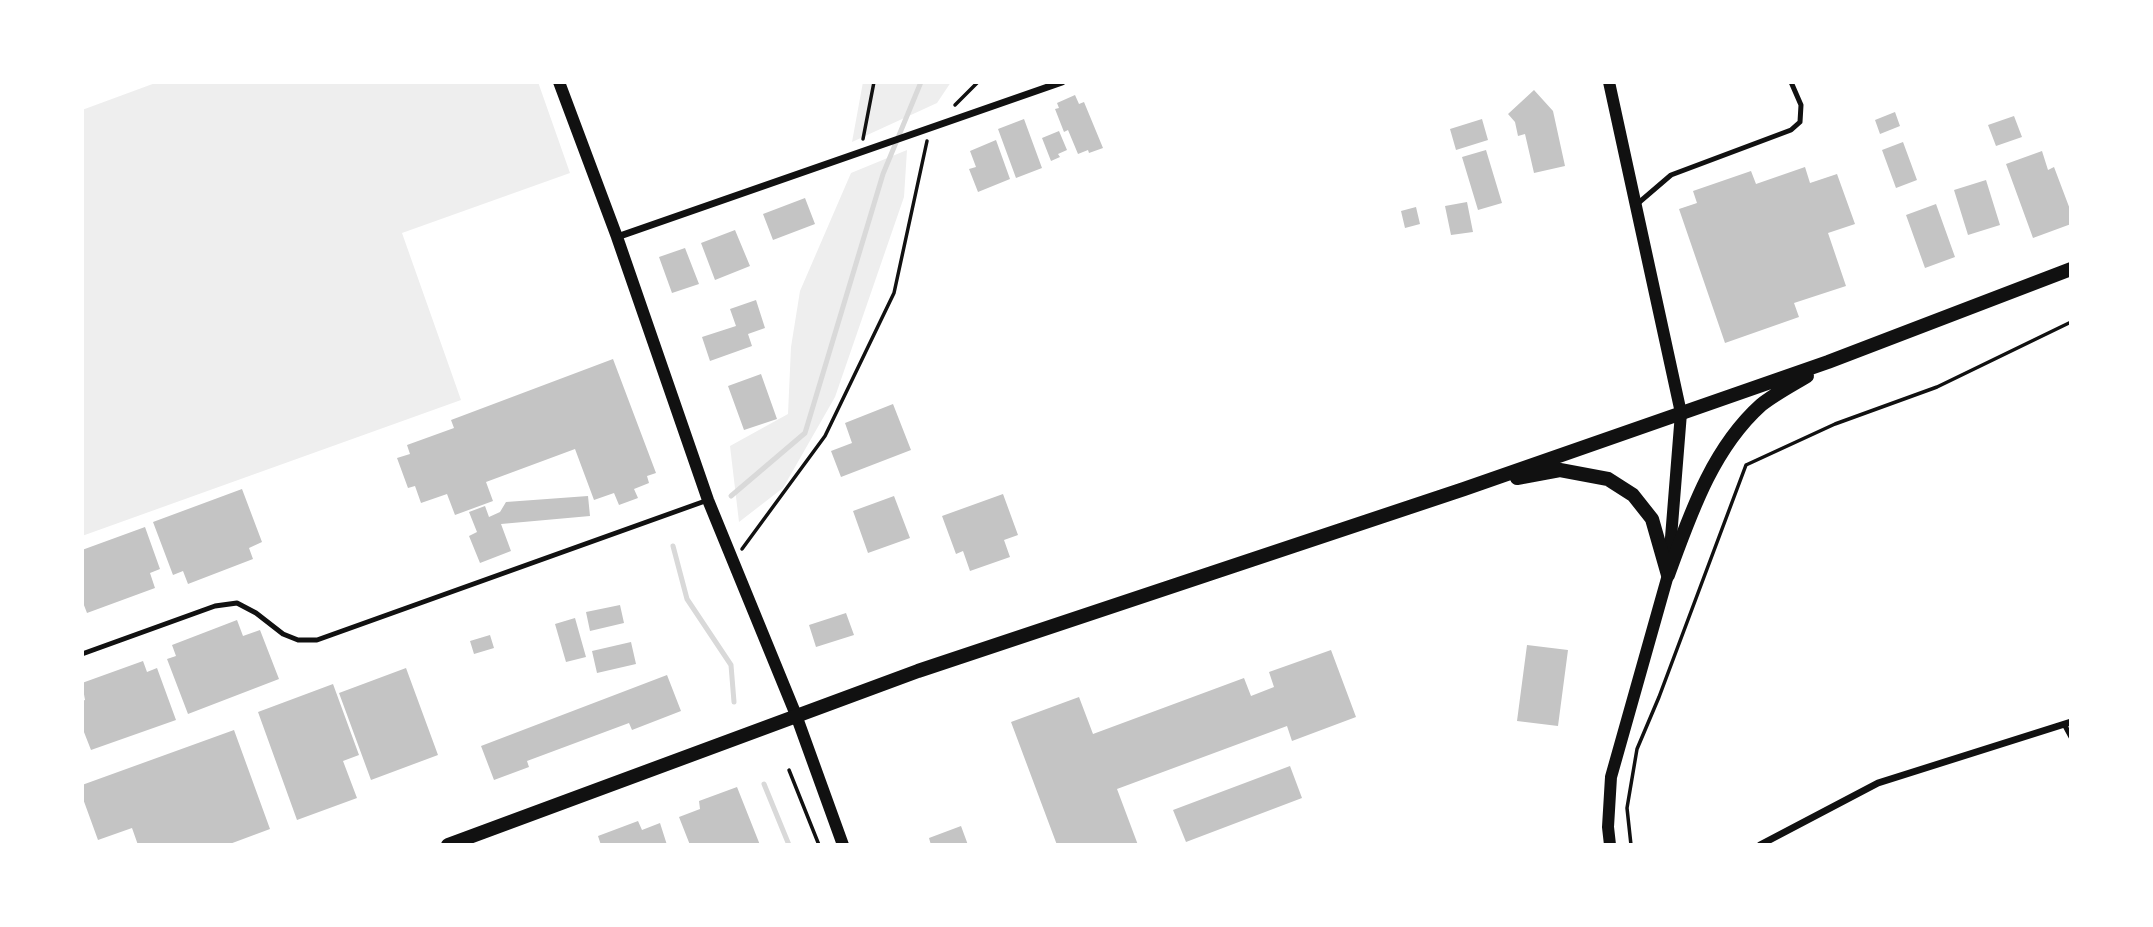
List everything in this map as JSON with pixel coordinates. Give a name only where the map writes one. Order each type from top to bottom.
[{"type":"main road","points":[[448,845],[918,671],[1464,489],[1828,362],[2071,269]]},
{"type":"main road","points":[[1668,575],[1694,505],[1722,452],[1742,424],[1763,403],[1828,362]]},
{"type":"main road","points":[[1464,489],[1559,470],[1608,479],[1633,495],[1652,519],[1668,575]]},
{"type":"street","points":[[559,82],[617,237],[708,500],[796,715],[843,845]]},
{"type":"street","points":[[617,237],[1062,82]]},
{"type":"street","points":[[1609,82],[1681,413],[1668,575],[1612,778],[1608,827],[1610,845]]},
{"type":"street","points":[[1760,845],[1878,783],[2067,722]]},
{"type":"lane","points":[[1636,205],[1671,175],[1791,130],[1800,122],[1801,105],[1791,82]]},
{"type":"lane","points":[[82,654],[215,606],[237,603],[256,613],[283,634],[298,640],[317,640],[708,500]]},
{"type":"lane","points":[[2067,722],[2071,737]]},
{"type":"path","points":[[860,154],[874,82]]},
{"type":"path","points":[[732,559],[749,541],[825,436],[894,293],[930,130]]},
{"type":"path","points":[[1738,464],[1746,465],[1835,424],[1937,387],[2071,322]]},
{"type":"path","points":[[1631,845],[1626,808],[1637,748],[1659,697],[1746,465]]},
{"type":"path","points":[[789,770],[818,845]]},
{"type":"shaded area","points":[[158,82],[538,82],[570,173],[402,233],[461,400],[82,536],[82,110]]},
{"type":"shaded area","points":[[863,82],[951,82],[937,103],[852,142]]},
{"type":"shaded area","points":[[907,150],[904,197],[835,397],[783,488],[739,522],[730,446],[788,414],[791,347],[800,291],[851,173]]},
{"type":"building","points":[[1534,90],[1553,111],[1565,166],[1534,173],[1525,134],[1518,136],[1515,122],[1508,114]]},
{"type":"building","points":[[1075,95],[1079,104],[1084,102],[1103,148],[1078,154],[1068,130],[1064,132],[1055,109],[1059,108],[1057,103]]},
{"type":"building","points":[[1895,112],[1900,126],[1880,134],[1875,120]]},
{"type":"building","points":[[2014,116],[2022,137],[1996,146],[1988,125]]},
{"type":"building","points":[[1024,119],[1042,168],[1016,178],[998,129]]},
{"type":"building","points":[[1482,119],[1488,140],[1456,150],[1450,129]]},
{"type":"building","points":[[1059,131],[1067,150],[1051,161],[1042,138]]},
{"type":"building","points":[[996,140],[1010,179],[978,192],[969,169],[976,167],[970,151]]},
{"type":"building","points":[[1903,142],[1917,180],[1896,188],[1882,150]]},
{"type":"building","points":[[1486,150],[1502,203],[1478,210],[1462,157]]},
{"type":"building","points":[[2042,151],[2048,170],[2054,167],[2071,212],[2071,224],[2033,238],[2006,164]]},
{"type":"building","points":[[1805,167],[1810,183],[1837,174],[1855,224],[1828,233],[1846,286],[1794,303],[1799,317],[1725,343],[1679,209],[1697,203],[1693,191],[1751,171],[1756,184]]},
{"type":"building","points":[[1986,180],[2000,225],[1968,235],[1954,190]]},
{"type":"building","points":[[805,198],[815,224],[773,240],[763,214]]},
{"type":"building","points":[[1467,202],[1473,232],[1451,235],[1445,206]]},
{"type":"building","points":[[1936,204],[1955,257],[1925,268],[1906,215]]},
{"type":"building","points":[[1416,207],[1420,224],[1405,228],[1401,211]]},
{"type":"building","points":[[735,230],[750,266],[715,280],[701,243]]},
{"type":"building","points":[[685,248],[699,284],[672,293],[659,257]]},
{"type":"building","points":[[756,300],[765,328],[748,334],[752,346],[710,361],[702,337],[736,326],[730,309]]},
{"type":"building","points":[[613,359],[656,473],[647,476],[649,483],[634,489],[638,498],[619,505],[614,493],[594,500],[575,449],[486,482],[493,501],[455,515],[447,494],[421,503],[415,486],[408,488],[397,458],[410,454],[407,445],[454,428],[451,420]]},
{"type":"building","points":[[761,374],[777,419],[744,430],[728,386]]},
{"type":"building","points":[[893,404],[911,450],[841,477],[831,451],[852,443],[845,423]]},
{"type":"building","points":[[242,489],[262,542],[249,548],[253,559],[188,584],[183,571],[173,575],[153,522]]},
{"type":"building","points":[[1003,494],[1018,535],[1004,540],[1010,557],[970,571],[963,551],[956,554],[942,516]]},
{"type":"building","points":[[588,496],[590,516],[501,524],[511,551],[480,563],[469,536],[477,532],[469,512],[485,506],[489,517],[500,512],[506,502]]},
{"type":"building","points":[[894,496],[910,538],[868,553],[853,511]]},
{"type":"building","points":[[145,527],[160,569],[150,573],[155,588],[87,613],[82,600],[82,550]]},
{"type":"building","points":[[620,605],[624,623],[590,631],[586,612]]},
{"type":"building","points":[[846,613],[854,635],[816,647],[809,625]]},
{"type":"building","points":[[575,618],[586,657],[566,662],[555,624]]},
{"type":"building","points":[[237,620],[243,636],[260,630],[279,679],[188,714],[167,659],[176,656],[172,645]]},
{"type":"building","points":[[490,635],[494,648],[474,654],[470,641]]},
{"type":"building","points":[[631,642],[636,664],[597,673],[592,651]]},
{"type":"building","points":[[1527,645],[1568,650],[1558,726],[1517,721]]},
{"type":"building","points":[[1331,650],[1356,717],[1292,741],[1287,726],[1117,789],[1138,845],[1057,845],[1011,722],[1079,697],[1093,734],[1244,678],[1251,696],[1274,687],[1269,672]]},
{"type":"building","points":[[143,661],[147,672],[157,668],[176,720],[91,750],[82,727],[82,701],[85,700],[82,683]]},
{"type":"building","points":[[406,668],[438,755],[371,780],[339,693]]},
{"type":"building","points":[[667,675],[681,711],[632,730],[629,723],[527,761],[529,767],[494,780],[481,746]]},
{"type":"building","points":[[333,684],[359,755],[343,761],[357,798],[297,820],[258,712]]},
{"type":"building","points":[[234,730],[270,829],[227,845],[138,845],[132,828],[98,840],[82,796],[82,785]]},
{"type":"building","points":[[1290,766],[1302,798],[1186,842],[1173,810]]},
{"type":"building","points":[[737,787],[760,845],[690,845],[679,817],[700,809],[699,801]]},
{"type":"building","points":[[638,821],[642,830],[660,823],[667,845],[601,845],[598,836]]},
{"type":"building","points":[[961,826],[968,845],[931,845],[929,838]]},
{"type":"waterway","points":[[731,496],[805,433],[883,174],[921,82]]},
{"type":"waterway","points":[[673,546],[687,599],[731,665],[734,702]]},
{"type":"waterway","points":[[764,784],[789,845]]}]
